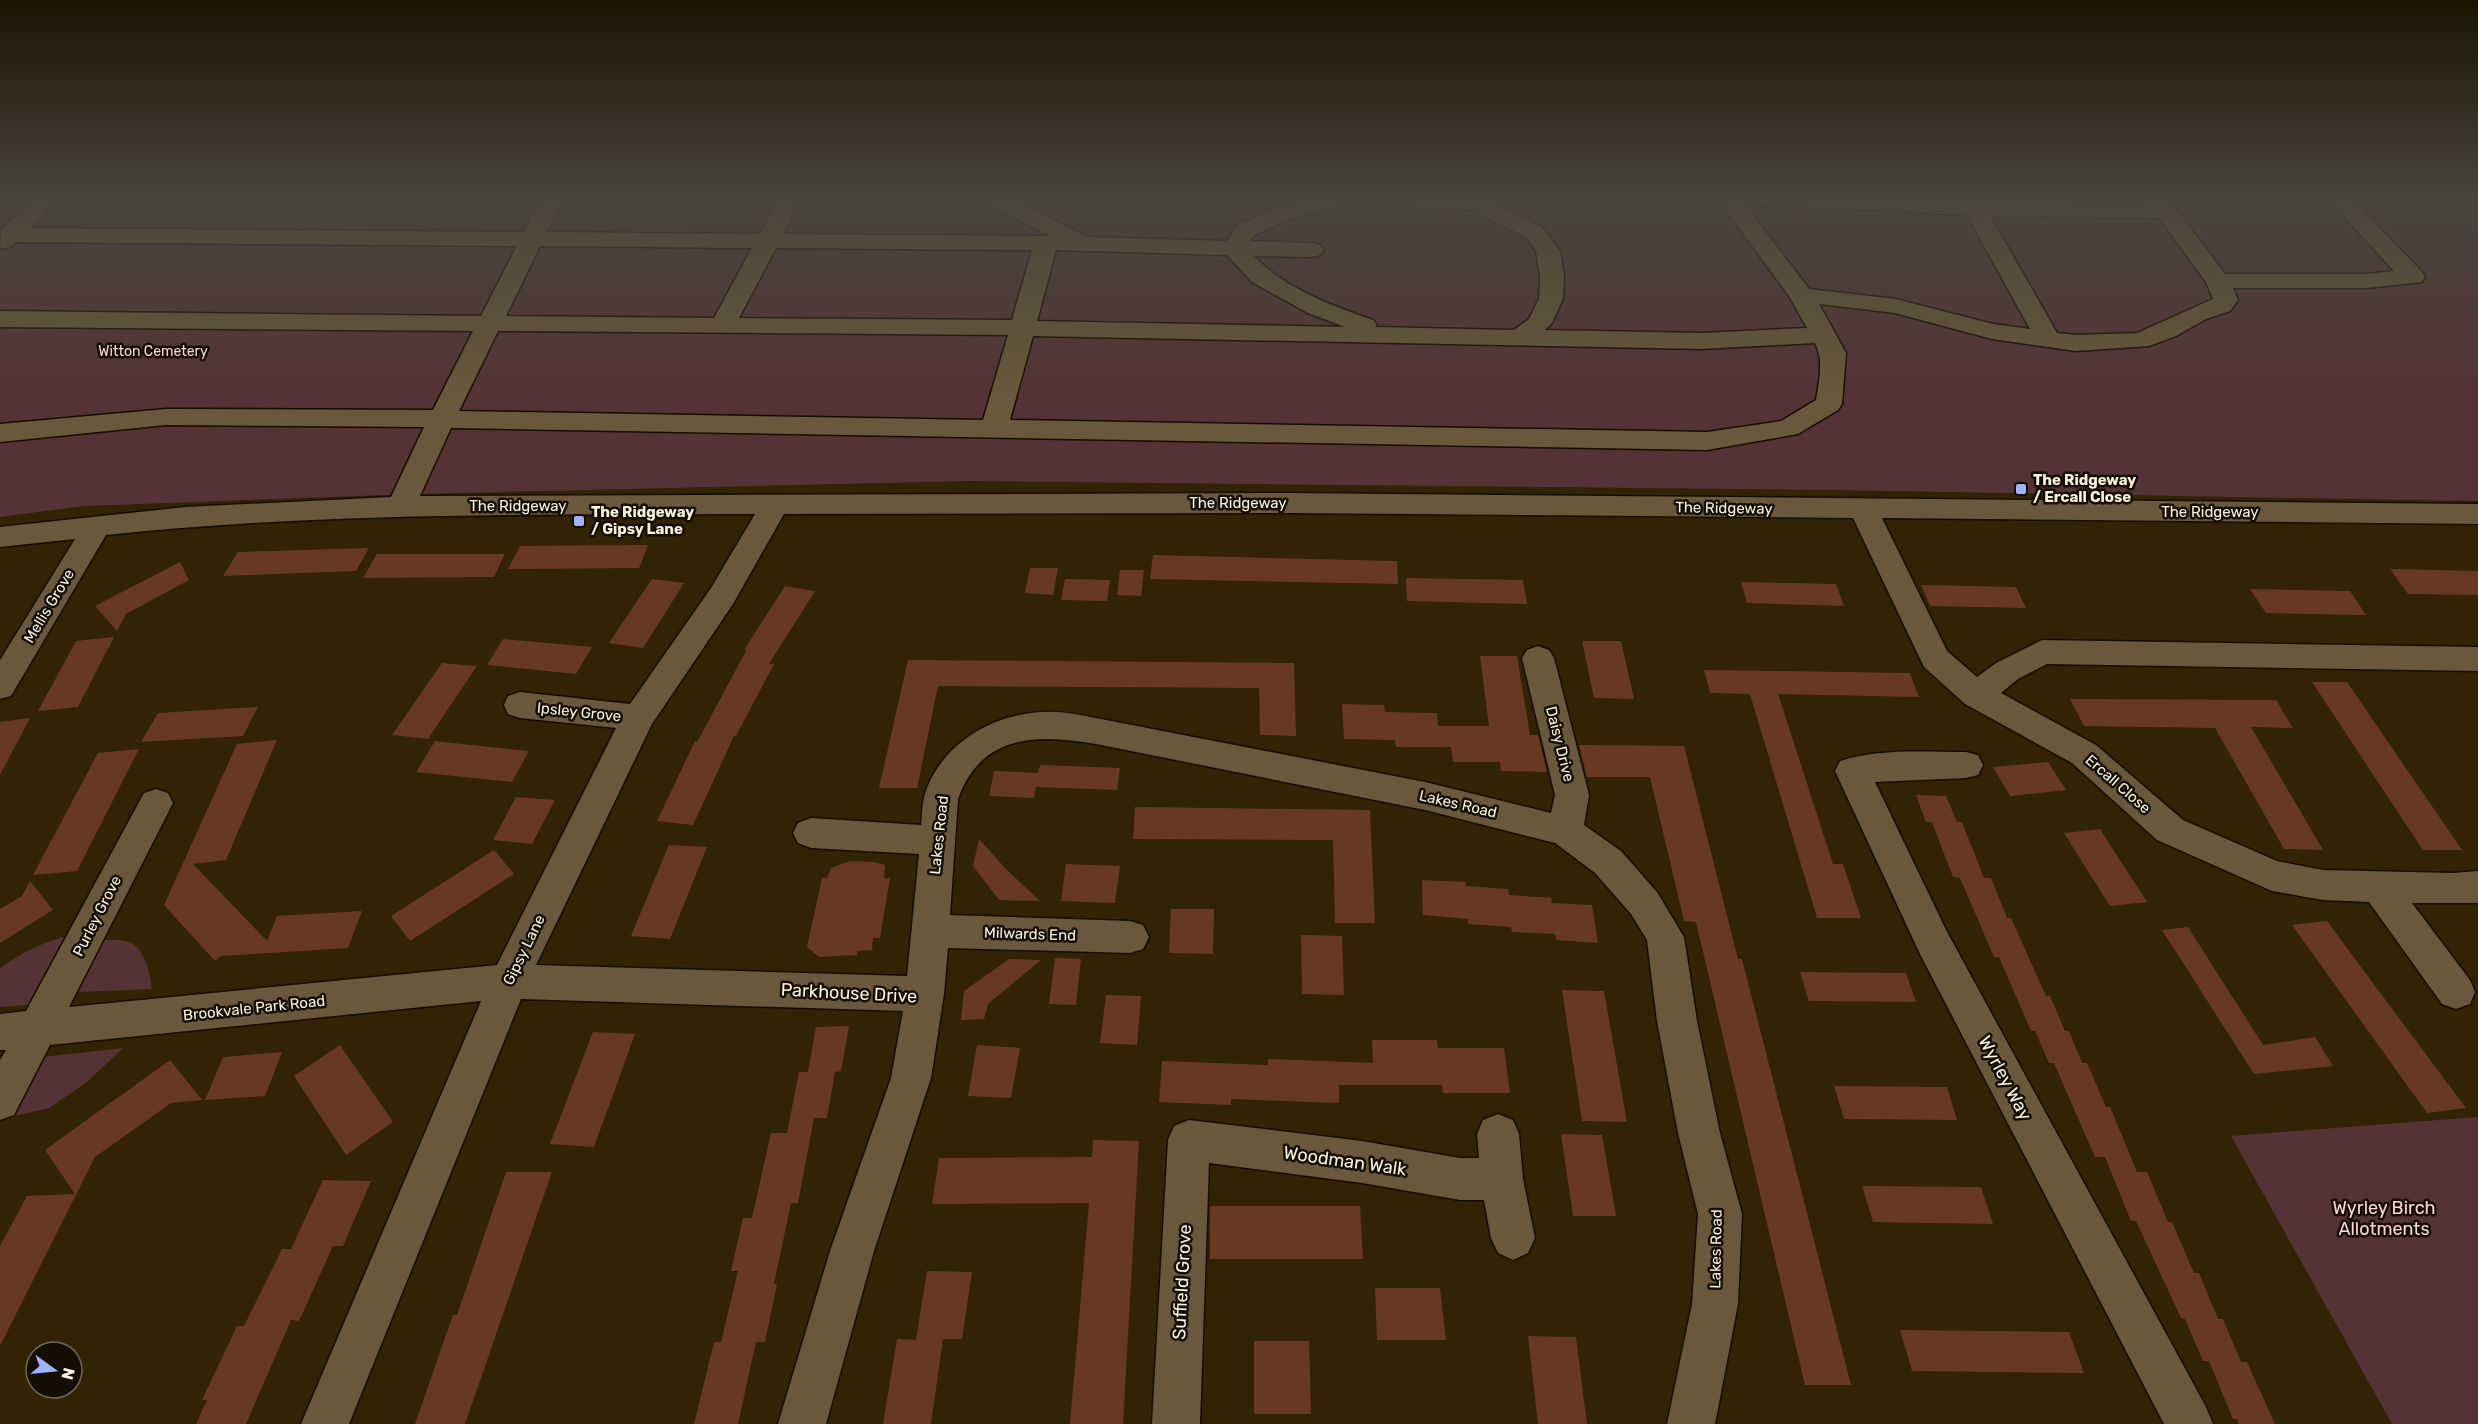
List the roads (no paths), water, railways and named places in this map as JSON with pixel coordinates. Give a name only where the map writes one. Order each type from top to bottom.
[{"type":"street","points":[[401,506],[440,419],[520,264]]},
{"type":"street","points":[[722,326],[754,264]]},
{"type":"street","points":[[994,430],[1040,264]]},
{"type":"street","points":[[1249,264],[1261,277],[1317,308],[1394,335]]},
{"type":"street","points":[[1519,338],[1539,323],[1551,299],[1550,264]]},
{"type":"street","points":[[0,433],[166,417],[440,419],[1707,441],[1788,428],[1829,404],[1833,353],[1801,295],[1778,264]]},
{"type":"street","points":[[2006,264],[2048,339]]},
{"type":"street","points":[[1801,295],[1896,306],[1992,331],[2076,343],[2140,341],[2167,331],[2197,314],[2221,306],[2226,300],[2218,281],[2206,264]]},
{"type":"street","points":[[2218,281],[2367,281],[2413,277],[2401,264]]},
{"type":"street","points":[[0,319],[1021,328],[1701,340],[1824,335]]},
{"type":"street","name":"The Ridgeway","points":[[0,537],[185,517],[401,506],[1289,503],[2478,514]]},
{"type":"street","name":"Gipsy Lane","points":[[325,1424],[509,981],[638,718],[722,596],[776,504]]},
{"type":"street","name":"Ercall Close","points":[[1864,510],[1935,659],[1977,695],[2084,754],[2170,830],[2272,876],[2323,885],[2478,887]]},
{"type":"street","name":"Mellis Grove","points":[[0,687],[98,525]]},
{"type":"street","points":[[1977,695],[2007,671],[2042,652],[2478,658]]},
{"type":"street","name":"Daisy Drive","points":[[1538,658],[1572,795],[1565,831]]},
{"type":"street","name":"Ipsley Grove","points":[[520,705],[638,718]]},
{"type":"street","name":"Lakes Road","points":[[925,994],[941,800],[945,784],[964,760],[992,737],[1035,725],[1061,725],[1413,794],[1565,831],[1608,862],[1644,903],[1665,937],[1677,1021],[1699,1133],[1720,1214],[1715,1304],[1691,1424]]},
{"type":"street","name":"Wyrley Way","points":[[1966,765],[1900,766],[1852,771],[1933,942],[2188,1424]]},
{"type":"street","name":"Purley Grove","points":[[0,1101],[19,1031],[156,803]]},
{"type":"street","points":[[811,833],[938,841]]},
{"type":"street","points":[[2379,887],[2456,992]]},
{"type":"street","name":"Milwards End","points":[[931,931],[1130,937]]},
{"type":"street","name":"Parkhouse Drive","points":[[509,981],[925,994],[911,1078],[852,1251],[802,1424]]},
{"type":"street","name":"Brookvale Park Road","points":[[19,1031],[509,981]]},
{"type":"street","points":[[1498,1134],[1502,1179],[1513,1238]]},
{"type":"street","name":"Woodman Walk","points":[[1189,1140],[1362,1162],[1460,1179],[1502,1179]]},
{"type":"street","name":"Suffield Grove","points":[[1176,1424],[1189,1140]]},
{"type":"place","name":"The Ridgeway / Ercall Close","points":[[2021,489]]},
{"type":"place","name":"The Ridgeway / Gipsy Lane","points":[[579,521]]},
{"type":"park label","name":"Witton Cemetery","points":[[153,351]]},
{"type":"park label","name":"Wyrley Birch Allotments","points":[[2384,1218]]}]
